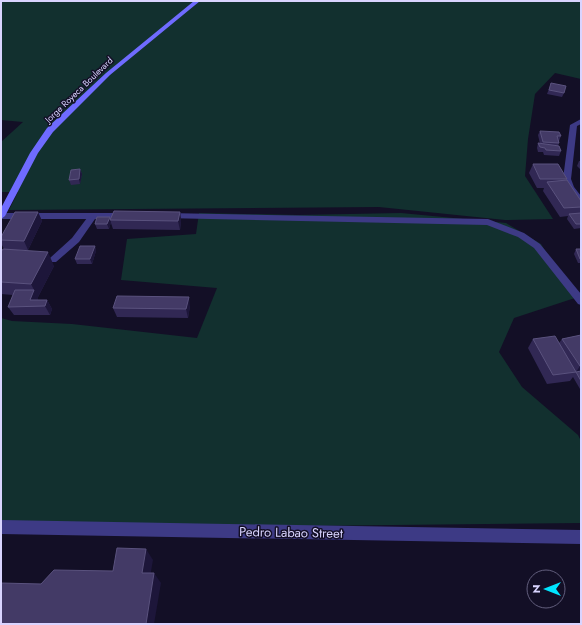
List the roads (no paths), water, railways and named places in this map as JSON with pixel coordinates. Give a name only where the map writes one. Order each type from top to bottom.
[{"type":"street","name":"Jorge Royeca Boulevard","points":[[1,216],[3,206],[34,153],[62,116],[108,74],[197,1]]},
{"type":"street","points":[[581,121],[574,125],[566,175],[567,184],[581,202]]},
{"type":"street","points":[[1,216],[132,216]]},
{"type":"street","points":[[54,260],[83,233],[93,216]]},
{"type":"street","points":[[155,216],[488,222],[521,235],[537,246],[581,301]]},
{"type":"street","name":"Pedro Labao Street","points":[[1,527],[581,537]]}]
